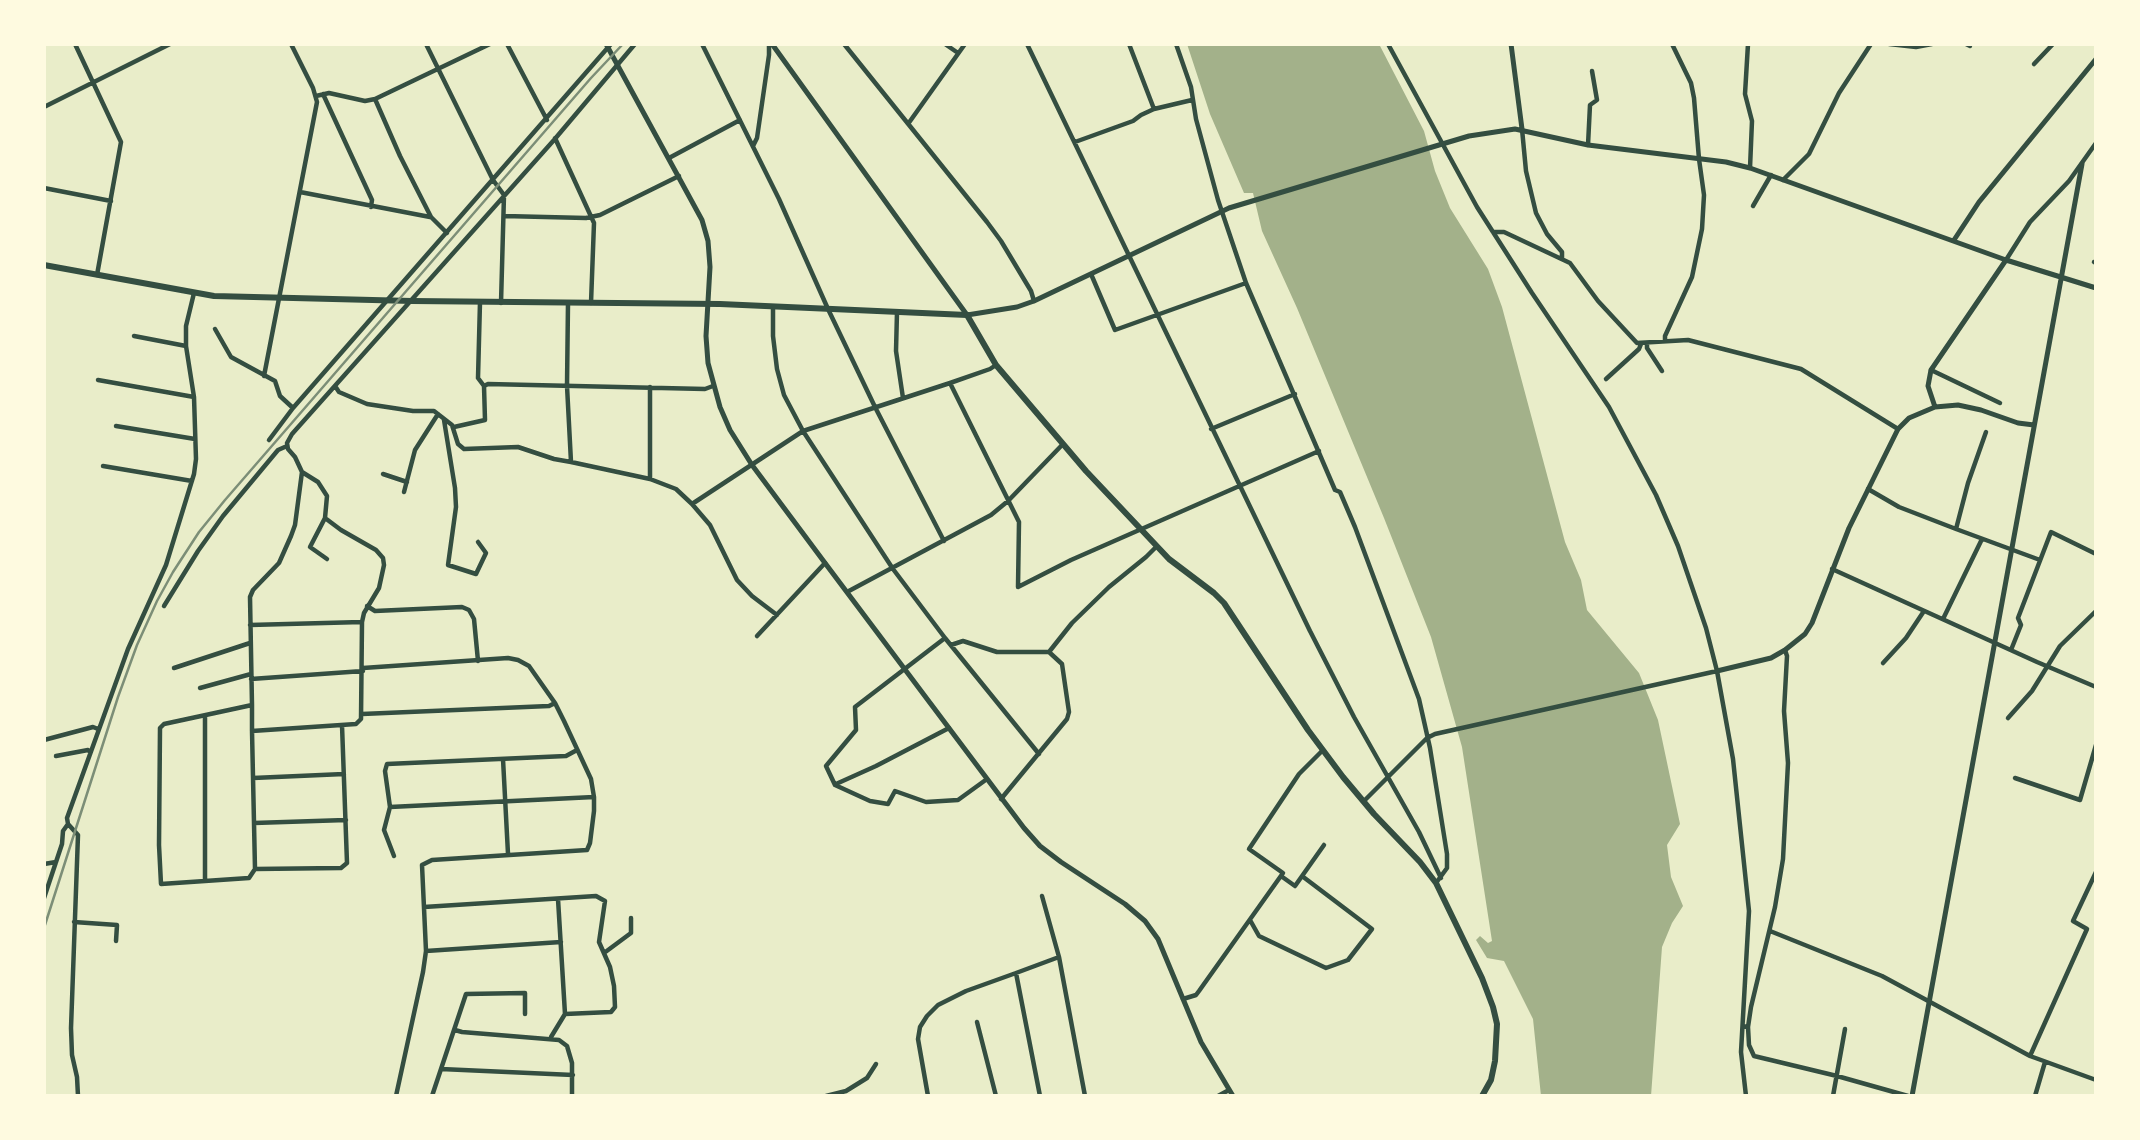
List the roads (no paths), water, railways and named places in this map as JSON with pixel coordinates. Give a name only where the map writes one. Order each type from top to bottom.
[{"type":"main road","points":[[44,265],[214,296],[501,303],[708,304],[967,315],[996,365],[1063,444],[1169,559],[1205,585],[1224,603],[1323,750],[1363,801],[1438,880],[1482,978],[1497,1024],[1495,1061],[1491,1080],[1482,1096]]},
{"type":"street","points":[[75,44],[121,142],[97,275]]},
{"type":"street","points":[[44,107],[170,44]]},
{"type":"street","points":[[264,376],[316,109],[316,96],[291,44]]},
{"type":"street","points":[[426,44],[493,180],[504,195],[501,303]]},
{"type":"street","points":[[316,96],[329,93],[365,101],[375,99],[490,44]]},
{"type":"street","points":[[507,44],[547,120]]},
{"type":"street","points":[[327,559],[310,547],[325,518],[327,496],[318,482],[302,472],[287,446],[292,434],[412,301],[635,44]]},
{"type":"street","points":[[702,44],[779,199],[875,407],[944,541]]},
{"type":"street","points":[[753,146],[757,138],[771,44]]},
{"type":"street","points":[[771,44],[967,315],[1017,307],[1034,301],[1240,204],[1443,144],[1497,131],[1522,129],[1563,141],[1750,168],[2006,260],[2096,288]]},
{"type":"street","points":[[844,44],[994,232],[1031,291],[1034,301]]},
{"type":"street","points":[[945,44],[958,54]]},
{"type":"street","points":[[908,124],[965,44]]},
{"type":"street","points":[[1027,44],[1239,487],[1310,631],[1419,832],[1438,880]]},
{"type":"street","points":[[1129,44],[1154,110]]},
{"type":"street","points":[[1176,44],[1191,87],[1196,119],[1221,211],[1246,283],[1335,490],[1340,492],[1345,503],[1380,589],[1419,699],[1447,855],[1447,868],[1438,880]]},
{"type":"street","points":[[1388,44],[1493,232],[1609,407],[1656,495],[1678,546],[1706,628],[1733,759],[1749,911],[1742,1069],[1746,1096]]},
{"type":"street","points":[[1511,44],[1526,171],[1536,214],[1547,234],[1562,252],[1562,258]]},
{"type":"street","points":[[1665,340],[1692,277],[1702,229],[1704,195],[1694,98],[1672,44]]},
{"type":"street","points":[[1748,44],[1745,94],[1752,121],[1750,168]]},
{"type":"street","points":[[1783,180],[1810,153],[1839,93],[1871,44]]},
{"type":"street","points":[[1889,44],[1916,47],[1932,44]]},
{"type":"street","points":[[2034,64],[2053,44]]},
{"type":"street","points":[[269,440],[293,408],[547,120],[608,45],[702,220],[708,241],[710,267],[706,336],[708,363],[713,386],[730,430],[752,465],[1001,799],[1040,845],[1145,920],[1158,939],[1201,1042],[1233,1096]]},
{"type":"street","points":[[1954,240],[1979,202],[2096,59]]},
{"type":"street","points":[[1588,145],[1590,105],[1597,100],[1592,71]]},
{"type":"street","points":[[323,94],[372,200],[371,207]]},
{"type":"street","points":[[375,99],[431,217],[447,233]]},
{"type":"street","points":[[1075,142],[1133,121],[1154,110],[1192,100]]},
{"type":"street","points":[[669,158],[740,120]]},
{"type":"street","points":[[555,138],[594,223],[591,304]]},
{"type":"street","points":[[1935,407],[1927,386],[1931,370],[2031,222],[2059,193],[2096,143]]},
{"type":"street","points":[[1785,650],[1784,711],[1788,763],[1783,859],[1770,931],[1745,1026],[1749,1045],[1754,1056],[1837,1076],[1897,1095],[1910,1096],[2082,164]]},
{"type":"street","points":[[1753,206],[1772,175]]},
{"type":"street","points":[[504,216],[586,218],[600,215],[679,176]]},
{"type":"street","points":[[44,188],[111,201]]},
{"type":"street","points":[[300,192],[431,217]]},
{"type":"street","points":[[1493,232],[1504,232],[1570,263],[1598,301],[1636,343],[1688,340],[1801,369],[1898,429]]},
{"type":"street","points":[[1091,274],[1115,330],[1246,283]]},
{"type":"street","points":[[78,1096],[71,1028],[78,835],[68,824],[67,818],[132,639],[166,565],[192,481],[196,459],[194,397],[186,346],[186,326],[194,293]]},
{"type":"street","points":[[454,427],[485,420],[484,386],[478,378],[480,302]]},
{"type":"street","points":[[568,303],[567,386],[571,462]]},
{"type":"street","points":[[773,307],[776,369],[784,395],[803,431],[893,569],[1039,754]]},
{"type":"street","points":[[897,312],[896,351],[903,398]]},
{"type":"street","points":[[215,329],[231,357],[275,381],[280,396],[293,408]]},
{"type":"street","points":[[134,336],[186,346]]},
{"type":"street","points":[[1644,343],[1662,370]]},
{"type":"street","points":[[1606,379],[1644,343]]},
{"type":"street","points":[[692,504],[803,431],[950,383],[996,365]]},
{"type":"street","points":[[1931,370],[2000,403]]},
{"type":"street","points":[[99,380],[194,397]]},
{"type":"street","points":[[950,383],[1019,522],[1018,587],[1071,560],[1319,451]]},
{"type":"street","points":[[335,386],[339,391],[367,404],[434,411],[454,427],[458,444],[464,449],[518,447],[554,459],[650,480],[676,489],[710,525],[737,580],[752,596],[778,615]]},
{"type":"street","points":[[484,386],[705,389],[713,386]]},
{"type":"street","points":[[650,387],[650,480]]},
{"type":"street","points":[[1211,429],[1294,394]]},
{"type":"street","points":[[1363,801],[1427,738],[1435,734],[1715,672],[1762,660],[1785,650],[1799,640],[1812,623],[1832,568],[1868,489],[1898,429],[1909,418],[1935,407],[1958,405],[1969,406],[2018,423],[2034,425]]},
{"type":"street","points":[[404,492],[415,450],[438,414]]},
{"type":"street","points":[[444,418],[456,507],[448,565],[476,574],[486,553],[478,542]]},
{"type":"street","points":[[116,426],[195,439]]},
{"type":"street","points":[[1956,529],[1968,483],[1986,432]]},
{"type":"street","points":[[847,592],[991,515],[1063,444]]},
{"type":"street","points":[[164,606],[223,516],[278,450],[287,446]]},
{"type":"street","points":[[103,466],[192,481]]},
{"type":"street","points":[[252,705],[164,724],[160,728],[161,884],[249,878],[255,869],[252,705],[250,643],[250,597],[253,590],[279,563],[295,525],[302,472]]},
{"type":"street","points":[[383,474],[407,482]]},
{"type":"street","points":[[1868,489],[1899,507],[2040,561]]},
{"type":"street","points":[[252,732],[356,724],[361,719],[362,622],[382,580],[383,558],[376,550],[325,518]]},
{"type":"street","points":[[2011,650],[2021,625],[2018,618],[2051,532],[2096,554]]},
{"type":"street","points":[[1943,619],[1982,539]]},
{"type":"street","points":[[1049,652],[1081,614],[1157,546]]},
{"type":"street","points":[[757,636],[825,563]]},
{"type":"street","points":[[1832,568],[2096,687]]},
{"type":"street","points":[[368,606],[374,611],[461,607],[469,610],[474,619],[478,661]]},
{"type":"street","points":[[1883,663],[1906,638],[1924,611]]},
{"type":"street","points":[[2008,718],[2032,691],[2060,646],[2096,611]]},
{"type":"street","points":[[250,625],[362,622]]},
{"type":"street","points":[[945,638],[855,707],[856,730],[826,766],[835,785],[870,801],[888,804],[895,791],[926,802],[958,800],[987,779]]},
{"type":"street","points":[[951,645],[963,642],[997,652],[1049,652],[1062,664],[1069,712],[1067,719],[1001,799]]},
{"type":"street","points":[[174,668],[250,643]]},
{"type":"street","points":[[200,688],[251,677],[508,658],[529,666],[555,703],[591,779],[594,811],[587,850],[508,853],[426,861],[421,871],[426,951],[396,1096]]},
{"type":"street","points":[[362,714],[549,706],[555,703]]},
{"type":"street","points":[[205,717],[205,880]]},
{"type":"street","points":[[255,869],[341,868],[347,863],[342,725]]},
{"type":"street","points":[[44,740],[93,727],[98,729]]},
{"type":"street","points":[[835,785],[949,728]]},
{"type":"street","points":[[2015,778],[2080,800],[2096,745]]},
{"type":"street","points":[[56,756],[88,750],[90,752]]},
{"type":"street","points":[[394,856],[384,830],[390,807],[385,771],[387,764],[566,756],[577,750]]},
{"type":"street","points":[[1183,999],[1196,995],[1283,873],[1249,849],[1299,774],[1323,750]]},
{"type":"street","points":[[503,758],[508,853]]},
{"type":"street","points":[[253,778],[344,774]]},
{"type":"street","points":[[390,807],[594,797]]},
{"type":"street","points":[[254,823],[346,820]]},
{"type":"street","points":[[44,898],[63,831],[68,824]]},
{"type":"street","points":[[1281,876],[1295,886],[1324,845]]},
{"type":"street","points":[[44,864],[56,862]]},
{"type":"street","points":[[2030,1056],[2087,929],[2073,921],[2096,872]]},
{"type":"street","points":[[1250,920],[1259,936],[1326,968],[1348,960],[1371,929],[1302,876]]},
{"type":"street","points":[[1042,896],[1059,957],[1085,1096]]},
{"type":"street","points":[[424,907],[596,897],[605,901],[599,937],[614,986],[615,1007],[611,1012],[565,1014]]},
{"type":"street","points":[[551,1038],[565,1014],[558,899]]},
{"type":"street","points":[[604,953],[631,933],[632,918]]},
{"type":"street","points":[[74,922],[117,925],[116,941]]},
{"type":"street","points":[[1770,931],[1882,976],[2030,1056],[2096,1080]]},
{"type":"street","points":[[426,951],[561,942]]},
{"type":"street","points":[[928,1096],[918,1039],[926,1016],[937,1005],[966,991],[1059,957]]},
{"type":"street","points":[[1016,973],[1040,1096]]},
{"type":"street","points":[[432,1096],[466,995],[525,993],[525,1014]]},
{"type":"street","points":[[976,1022],[996,1096]]},
{"type":"street","points":[[1833,1096],[1845,1029]]},
{"type":"street","points":[[455,1030],[559,1040],[567,1046],[573,1075],[572,1096]]},
{"type":"street","points":[[2035,1096],[2045,1062]]},
{"type":"street","points":[[826,1096],[846,1091],[867,1078],[876,1064]]},
{"type":"street","points":[[441,1069],[573,1075]]},
{"type":"street","points":[[1219,1096],[1229,1090]]},
{"type":"railway","points":[[44,928],[137,645],[157,601],[199,532],[623,44]]}]
